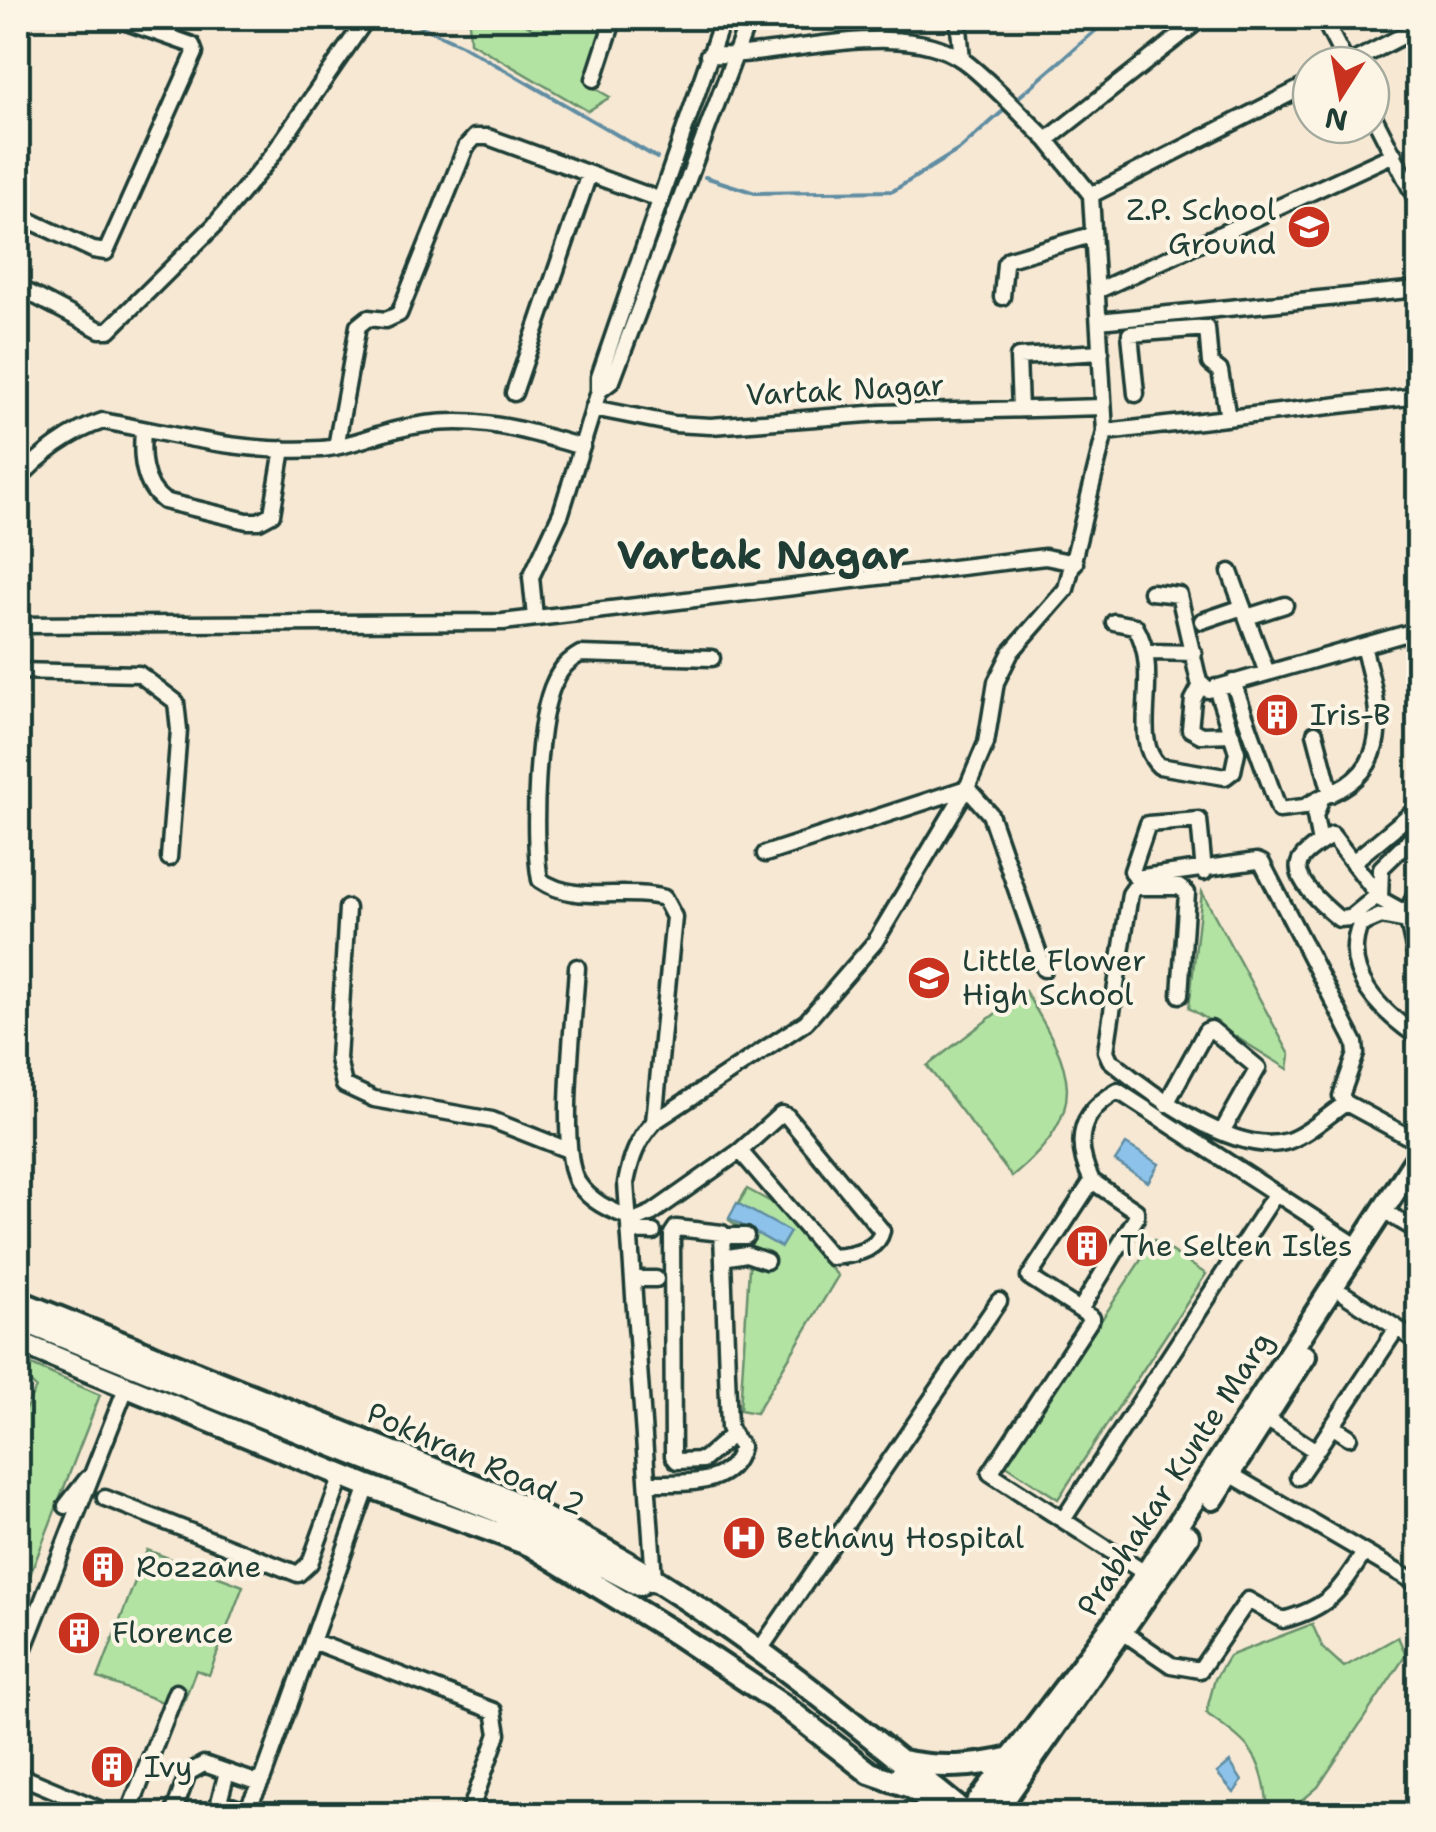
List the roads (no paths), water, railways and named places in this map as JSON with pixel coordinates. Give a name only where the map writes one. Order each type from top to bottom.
[{"type":"street","points":[[18,215],[93,250],[106,252],[196,52],[192,45],[115,18]]},
{"type":"street","points":[[18,287],[100,330],[109,330],[214,226],[271,158],[366,18]]},
{"type":"street","points":[[594,80],[614,18]]},
{"type":"street","points":[[536,616],[531,577],[561,514],[599,391],[598,377],[722,18]]},
{"type":"street","points":[[599,391],[612,382],[748,18]]},
{"type":"street","points":[[958,18],[962,59]]},
{"type":"street","points":[[1048,140],[1202,18]]},
{"type":"street","points":[[1323,18],[1337,45]]},
{"type":"street","points":[[1385,45],[1418,28]]},
{"type":"street","points":[[651,1584],[649,1475],[629,1224],[630,1160],[639,1138],[654,1122],[806,1022],[874,942],[967,788],[986,743],[996,682],[1011,652],[1066,589],[1104,432],[1091,195],[1048,140],[962,59],[934,48],[838,40],[733,56],[708,55]]},
{"type":"street","points":[[1091,195],[1291,93]]},
{"type":"street","points":[[336,447],[358,326],[368,318],[386,320],[399,314],[466,147],[475,138],[488,136],[661,200]]},
{"type":"street","points":[[1389,145],[1418,203]]},
{"type":"street","points":[[1097,291],[1394,154]]},
{"type":"street","points":[[514,392],[589,174]]},
{"type":"street","points":[[1002,296],[1005,264],[1010,259],[1091,235]]},
{"type":"street","points":[[1099,321],[1418,288]]},
{"type":"street","points":[[1206,310],[1210,363],[1220,371],[1228,418]]},
{"type":"street","points":[[1128,318],[1136,394]]},
{"type":"street","points":[[1130,334],[1207,328]]},
{"type":"street","points":[[1020,409],[1018,358],[1101,352]]},
{"type":"street","points":[[1104,432],[1418,396]]},
{"type":"street","name":"Vartak Nagar","points":[[593,408],[674,424],[711,426],[881,413],[1103,407]]},
{"type":"street","points":[[18,480],[30,466],[88,426],[102,421],[224,446],[283,449],[336,447],[396,430],[473,419],[582,446]]},
{"type":"street","points":[[143,430],[142,459],[155,495],[164,501],[247,521],[259,521],[272,514],[283,449]]},
{"type":"street","points":[[18,626],[503,622],[1045,557],[1075,563]]},
{"type":"street","points":[[1230,572],[1267,673]]},
{"type":"street","points":[[1114,622],[1135,626],[1149,652],[1145,747],[1150,757],[1159,766],[1226,777],[1235,767],[1232,734],[1194,652],[1179,594],[1152,592]]},
{"type":"street","points":[[1202,621],[1284,605]]},
{"type":"street","points":[[1232,734],[1202,735],[1190,729],[1193,700],[1208,686],[1418,630]]},
{"type":"street","points":[[1233,682],[1278,810],[1304,807],[1347,788],[1369,766],[1377,738],[1378,705],[1364,646]]},
{"type":"street","points":[[1149,652],[1194,652]]},
{"type":"street","points":[[654,1122],[674,917],[664,898],[626,892],[556,891],[540,880],[534,843],[543,739],[552,685],[566,662],[580,654],[712,658]]},
{"type":"street","points":[[18,672],[139,674],[176,702],[179,730],[168,858]]},
{"type":"street","points":[[1315,733],[1327,796],[1315,816],[1320,844]]},
{"type":"street","points":[[765,854],[967,788]]},
{"type":"street","points":[[967,788],[995,826],[1044,969]]},
{"type":"street","points":[[1353,862],[1418,808]]},
{"type":"street","points":[[1204,872],[1199,820],[1148,824],[1132,871],[1136,878],[1204,872],[1262,864],[1354,1043],[1354,1062],[1341,1086],[1346,1102],[1418,1142]]},
{"type":"street","points":[[1418,832],[1381,868],[1380,899],[1407,914],[1418,887]]},
{"type":"street","points":[[1332,835],[1353,862],[1378,895],[1350,918],[1339,919],[1300,877],[1302,858],[1332,835]]},
{"type":"street","points":[[1180,995],[1187,893],[1178,887],[1135,887],[1130,894],[1106,1051],[1110,1060],[1166,1104],[1250,1141],[1289,1141],[1346,1102]]},
{"type":"street","points":[[347,908],[338,1059],[344,1085],[374,1100],[492,1120],[568,1150]]},
{"type":"street","points":[[1418,968],[1408,921],[1381,916],[1360,925],[1354,954],[1361,978],[1375,1003],[1418,1037]]},
{"type":"street","points":[[577,967],[568,1150],[577,1181],[598,1205],[629,1224],[653,1232]]},
{"type":"street","points":[[1166,1104],[1206,1031],[1211,1029],[1258,1068],[1223,1130]]},
{"type":"street","points":[[1080,1310],[1136,1218],[1136,1210],[1092,1181],[1082,1161],[1079,1140],[1085,1118],[1098,1102],[1118,1091],[1360,1248]]},
{"type":"street","points":[[629,1224],[652,1213],[740,1150],[781,1114],[787,1116],[882,1231],[881,1239],[870,1249],[831,1257],[740,1150]]},
{"type":"street","name":"Prabhakar Kunte Marg","points":[[994,1814],[1225,1470],[1418,1156]]},
{"type":"street","points":[[1092,1181],[1029,1277],[1092,1318],[990,1473],[1152,1577]]},
{"type":"street","name":"Prabhakar Kunte Marg","points":[[1225,1470],[1266,1418],[1418,1182]]},
{"type":"street","points":[[1063,1520],[1276,1193]]},
{"type":"street","points":[[1394,1217],[1418,1231]]},
{"type":"street","points":[[649,1475],[714,1472],[736,1441],[725,1347],[728,1262],[722,1236],[718,1230],[676,1228],[672,1234],[674,1456],[677,1461],[703,1460],[736,1441]]},
{"type":"street","points":[[722,1236],[746,1236]]},
{"type":"street","points":[[728,1262],[746,1254],[766,1260]]},
{"type":"street","points":[[634,1278],[656,1279]]},
{"type":"street","points":[[1344,1294],[1418,1342]]},
{"type":"street","points":[[759,1652],[1000,1301]]},
{"type":"street","name":"Pokhran Road 2","points":[[18,1302],[506,1498],[759,1652],[967,1814]]},
{"type":"street","name":"Pokhran Road 2","points":[[18,1318],[499,1512],[651,1584],[797,1692],[944,1814]]},
{"type":"street","points":[[1298,1477],[1397,1328]]},
{"type":"street","points":[[18,1342],[368,1486],[530,1545],[784,1706],[870,1773],[910,1787]]},
{"type":"street","points":[[66,1506],[87,1479],[126,1388]]},
{"type":"street","points":[[1266,1418],[1316,1451]]},
{"type":"street","points":[[1332,1426],[1350,1437]]},
{"type":"street","points":[[649,1475],[668,1464]]},
{"type":"street","points":[[1225,1470],[1418,1584]]},
{"type":"street","points":[[104,1498],[298,1574],[310,1564],[342,1475]]},
{"type":"street","points":[[18,1663],[84,1503],[87,1479]]},
{"type":"street","points":[[227,1772],[219,1802],[246,1811],[263,1778],[368,1486]]},
{"type":"street","points":[[1118,1628],[1171,1665],[1200,1670],[1248,1600],[1283,1620],[1306,1614],[1330,1601],[1364,1553]]},
{"type":"street","name":"Prabhakar Kunte Marg","points":[[967,1814],[1118,1628]]},
{"type":"street","points":[[312,1641],[494,1711],[498,1734],[469,1814]]},
{"type":"street","points":[[128,1814],[176,1692]]},
{"type":"street","points":[[900,1760],[937,1768],[974,1767],[1012,1758]]},
{"type":"street","points":[[173,1814],[188,1773],[204,1764],[256,1782],[263,1778]]},
{"type":"street","points":[[18,1774],[110,1814]]},
{"type":"water","points":[[1126,1144],[1159,1164],[1148,1182],[1115,1161]]},
{"type":"water","points":[[737,1203],[790,1232],[781,1247],[729,1218]]},
{"type":"water","points":[[1230,1762],[1242,1781],[1234,1793],[1217,1773]]},
{"type":"waterway","points":[[402,18],[460,44],[657,158]]},
{"type":"waterway","points":[[1020,96],[1110,18]]},
{"type":"waterway","points":[[705,177],[755,193],[893,191],[960,149],[1003,111]]},
{"type":"place","name":"Z.P. School Ground","points":[[1309,227]]},
{"type":"place","name":"Iris-B","points":[[1277,715]]},
{"type":"place","name":"Little Flower High School","points":[[929,978]]},
{"type":"place","name":"The Selten Isles","points":[[1087,1246]]},
{"type":"place","name":"Bethany Hospital","points":[[744,1538]]},
{"type":"place","name":"Rozzane","points":[[103,1567]]},
{"type":"place","name":"Florence","points":[[79,1633]]},
{"type":"place","name":"Ivy","points":[[112,1767]]},
{"type":"district","name":"Vartak Nagar","points":[[763,555]]}]
